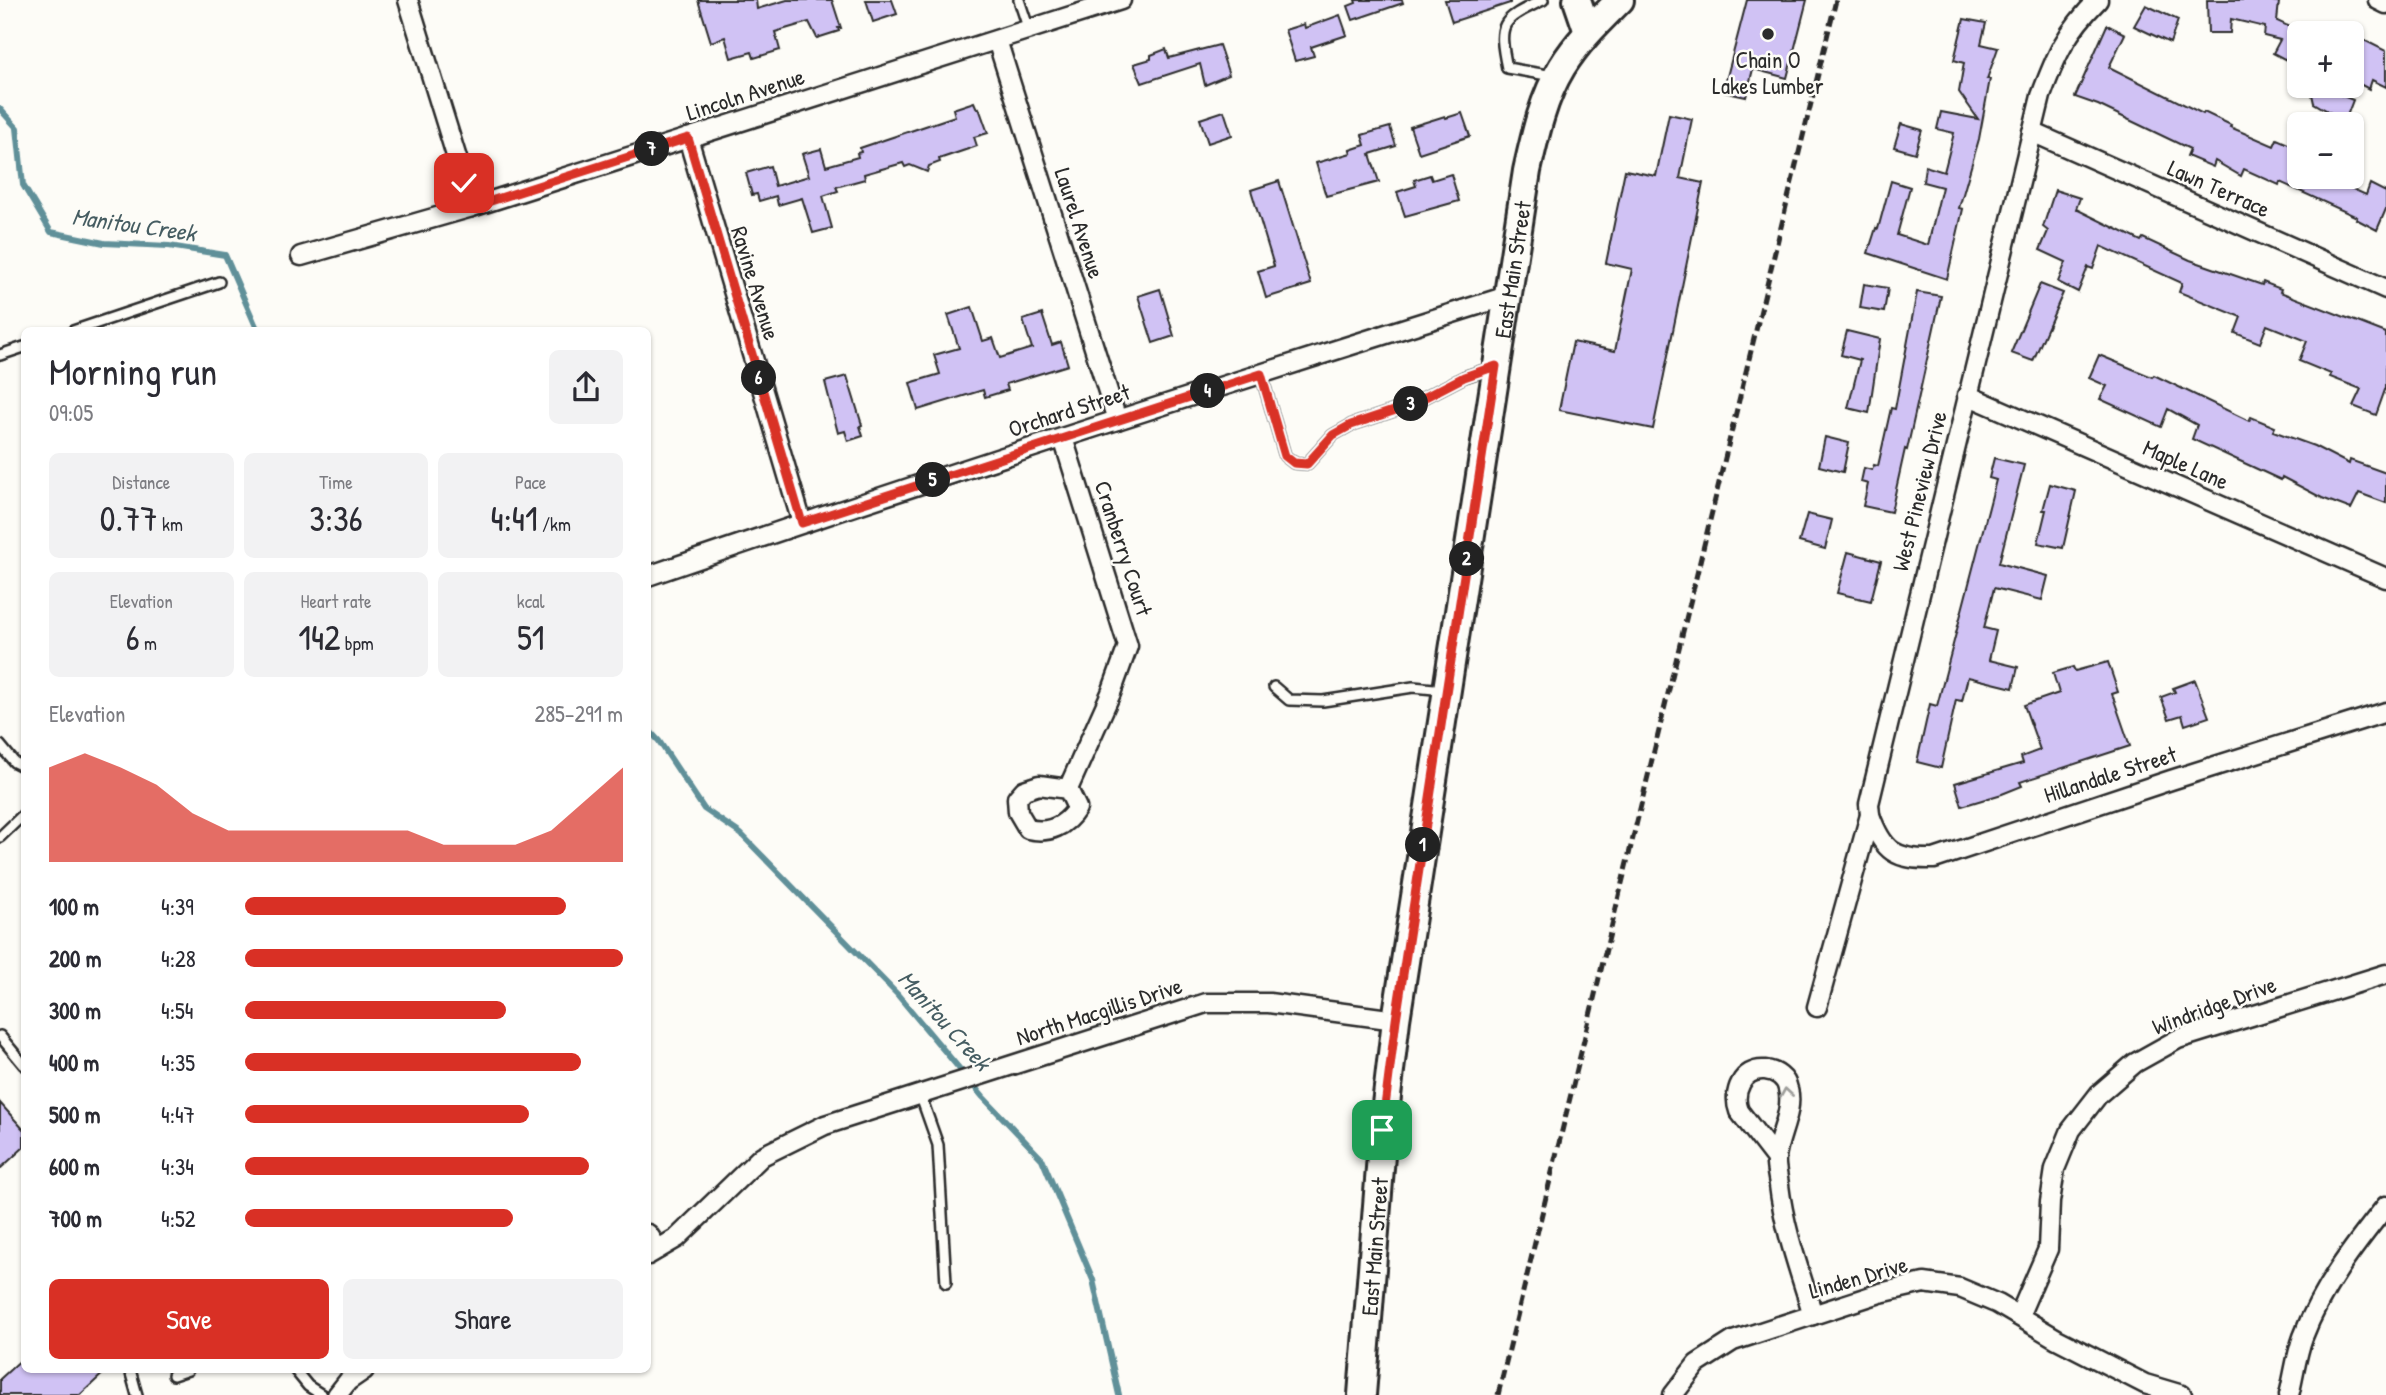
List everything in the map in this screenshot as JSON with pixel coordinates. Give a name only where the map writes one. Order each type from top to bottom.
[{"type":"main road","points":[[1577,0],[1588,32]]},
{"type":"main road","name":"East Main Street","points":[[1362,1395],[1382,1130],[1396,1020],[1529,159],[1547,100],[1558,77],[1588,32],[1620,0]]},
{"type":"street","points":[[408,0],[472,207]]},
{"type":"street","name":"Lincoln Avenue","points":[[301,256],[472,207],[1121,0]]},
{"type":"street","name":"West Pineview Drive","points":[[1817,1007],[1870,815],[1869,804],[2041,96],[2057,52],[2078,20],[2098,0]]},
{"type":"street","points":[[2378,0],[2386,4]]},
{"type":"street","name":"Laurel Avenue","points":[[997,40],[1117,420]]},
{"type":"street","name":"Lawn Terrace","points":[[2032,132],[2386,289]]},
{"type":"street","name":"Ravine Avenue","points":[[688,138],[802,523]]},
{"type":"street","name":"Orchard Street","points":[[651,575],[1117,420],[1507,296]]},
{"type":"street","name":"Maple Lane","points":[[1967,395],[2386,578]]},
{"type":"street","name":"Cranberry Court","points":[[1063,438],[1128,646],[1111,693],[1068,789]]},
{"type":"street","name":"Hillandale Street","points":[[1870,815],[1876,833],[1891,851],[1910,859],[1934,859],[2386,712]]},
{"type":"street","name":"Windridge Drive","points":[[2019,1316],[2048,1249],[2050,1202],[2055,1169],[2071,1130],[2099,1094],[2135,1063],[2178,1039],[2386,974]]},
{"type":"street","name":"North Macgillis Drive","points":[[653,1252],[677,1238],[762,1156],[825,1125],[1206,1003],[1269,1003],[1396,1020]]},
{"type":"street","points":[[1776,1159],[1736,1105],[1739,1085],[1744,1077],[1759,1070],[1775,1072],[1786,1083],[1789,1091],[1776,1159],[1784,1217],[1813,1315]]},
{"type":"street","points":[[2289,1395],[2303,1338],[2322,1296],[2357,1241],[2386,1206]]},
{"type":"street","name":"Linden Drive","points":[[1673,1395],[1698,1364],[1733,1341],[1880,1293],[1924,1283],[1960,1287],[1998,1304],[2145,1384],[2182,1395]]},
{"type":"street","points":[[337,1395],[348,1381],[360,1373]]},
{"type":"lane","points":[[1019,0],[1029,30]]},
{"type":"lane","points":[[1543,0],[1511,16],[1503,26],[1501,41],[1507,68],[1558,77]]},
{"type":"lane","points":[[85,327],[219,282]]},
{"type":"lane","points":[[0,355],[21,348]]},
{"type":"lane","points":[[1261,374],[1285,456],[1294,463],[1307,464],[1333,435],[1351,425],[1408,406],[1464,377],[1496,366]]},
{"type":"lane","points":[[1274,687],[1289,701],[1323,702],[1413,687],[1447,690]]},
{"type":"lane","points":[[0,744],[14,762],[21,766]]},
{"type":"lane","points":[[0,837],[21,817]]},
{"type":"lane","points":[[0,1036],[21,1061]]},
{"type":"lane","points":[[920,1094],[938,1145],[946,1283]]},
{"type":"lane","points":[[131,1373],[137,1395]]},
{"type":"lane","points":[[173,1375],[179,1373]]},
{"type":"lane","points":[[297,1373],[308,1386],[322,1395]]},
{"type":"building","points":[[698,0],[756,0],[757,9],[787,0],[832,0],[841,28],[817,38],[809,22],[775,32],[780,50],[754,58],[752,52],[731,58],[725,37],[711,42]]},
{"type":"building","points":[[866,0],[892,0],[897,14],[873,22]]},
{"type":"building","points":[[1355,0],[1402,0],[1403,3],[1353,20],[1348,6],[1356,3]]},
{"type":"building","points":[[1445,0],[1510,0],[1510,3],[1452,22]]},
{"type":"building","name":"Chain O Lakes Lumber","points":[[1747,0],[1807,0],[1787,78],[1753,69],[1746,97],[1723,92]]},
{"type":"building","points":[[2207,0],[2279,2],[2277,21],[2287,26],[2287,60],[2273,53],[2280,40],[2264,36],[2265,27],[2231,19],[2230,33],[2208,33]]},
{"type":"building","points":[[2146,5],[2178,20],[2170,43],[2134,26]]},
{"type":"building","points":[[1340,15],[1347,35],[1311,47],[1314,56],[1295,61],[1285,30],[1304,24],[1305,28]]},
{"type":"building","points":[[1964,19],[1986,23],[1981,44],[1998,48],[1987,79],[1990,79],[1979,139],[1959,208],[1963,209],[1947,279],[1868,253],[1876,228],[1878,229],[1891,181],[1910,187],[1897,235],[1928,245],[1942,187],[1923,182],[1925,166],[1944,172],[1954,133],[1937,129],[1941,112],[1978,119],[1959,92],[1964,63],[1954,60]]},
{"type":"building","points":[[2107,25],[2125,34],[2109,67],[2274,146],[2277,139],[2287,143],[2287,185],[2280,182],[2279,185],[2244,169],[2241,176],[2215,161],[2213,167],[2187,156],[2190,149],[2098,105],[2075,97]]},
{"type":"building","points":[[2364,41],[2386,51],[2386,87],[2372,80],[2369,89],[2364,86]]},
{"type":"building","points":[[1219,45],[1229,75],[1205,85],[1200,64],[1142,83],[1134,64],[1151,59],[1151,55],[1166,49],[1169,58]]},
{"type":"building","points":[[2313,98],[2353,100],[2348,112],[2330,112],[2314,103]]},
{"type":"building","points":[[974,102],[988,133],[974,137],[977,146],[939,159],[940,162],[929,166],[927,172],[910,165],[905,167],[903,163],[864,174],[865,179],[836,187],[838,191],[823,196],[832,228],[813,233],[802,198],[778,205],[776,196],[759,201],[757,194],[752,195],[746,173],[770,166],[775,186],[809,176],[802,154],[821,149],[826,166],[858,157],[860,148],[955,116],[953,109]]},
{"type":"building","points":[[1224,111],[1232,135],[1208,143],[1200,119]]},
{"type":"building","points":[[1462,113],[1470,136],[1419,153],[1410,127]]},
{"type":"building","points":[[1669,114],[1692,119],[1680,178],[1703,183],[1653,429],[1559,410],[1573,342],[1615,351],[1632,269],[1606,263],[1625,170],[1656,176]]},
{"type":"building","points":[[1901,124],[1922,130],[1915,153],[1894,147]]},
{"type":"building","points":[[1390,127],[1396,146],[1370,154],[1379,182],[1326,196],[1316,163],[1351,153],[1350,150],[1365,145],[1362,135]]},
{"type":"building","points":[[1451,174],[1459,201],[1405,216],[1397,192],[1416,186],[1414,180],[1430,175],[1432,180]]},
{"type":"building","points":[[1279,181],[1311,284],[1266,298],[1258,271],[1274,266],[1251,190]]},
{"type":"building","points":[[2370,184],[2386,192],[2386,209],[2377,230],[2356,219],[2357,217],[2295,189],[2353,189],[2366,195]]},
{"type":"building","points":[[2055,190],[2080,198],[2076,209],[2141,241],[2143,238],[2190,260],[2262,285],[2263,282],[2281,289],[2280,292],[2386,333],[2386,387],[2376,415],[2353,406],[2361,389],[2299,361],[2307,341],[2267,325],[2260,343],[2235,333],[2241,317],[2179,292],[2182,283],[2101,246],[2093,269],[2088,267],[2078,292],[2058,282],[2066,262],[2040,250],[2048,231],[2043,227]]},
{"type":"building","points":[[1864,284],[1888,288],[1884,312],[1860,308]]},
{"type":"building","points":[[2040,284],[2063,293],[2033,361],[2011,353]]},
{"type":"building","points":[[1160,289],[1174,336],[1153,343],[1138,296]]},
{"type":"building","points":[[1917,292],[1941,296],[1891,512],[1863,506],[1868,484],[1861,482],[1864,468],[1872,470],[1874,465],[1878,466],[1891,408],[1895,409]]},
{"type":"building","points":[[972,307],[983,341],[993,338],[1000,358],[1032,348],[1023,320],[1042,314],[1052,345],[1061,342],[1068,365],[1006,384],[1008,390],[985,397],[983,390],[918,410],[910,383],[940,374],[934,355],[959,348],[948,315]]},
{"type":"building","points":[[1847,331],[1880,339],[1869,413],[1848,408],[1860,360],[1841,355]]},
{"type":"building","points":[[2099,355],[2152,377],[2154,375],[2249,421],[2251,417],[2275,427],[2273,431],[2314,446],[2349,464],[2350,460],[2386,473],[2386,503],[2359,493],[2351,509],[2192,439],[2197,425],[2168,409],[2161,427],[2100,399],[2107,386],[2089,378]]},
{"type":"building","points":[[847,376],[863,436],[848,441],[845,431],[838,433],[825,382]]},
{"type":"building","points":[[1825,437],[1849,443],[1843,472],[1819,466]]},
{"type":"building","points":[[1994,458],[2024,465],[1999,563],[2048,576],[2042,600],[1994,588],[1984,628],[1996,631],[1989,660],[2018,667],[2013,688],[1968,677],[1962,701],[1956,700],[1941,768],[1917,762],[1930,704],[1937,706],[1996,480],[1989,478]]},
{"type":"building","points":[[2050,484],[2076,491],[2063,548],[2038,543]]},
{"type":"building","points":[[1807,514],[1832,520],[1825,549],[1799,542]]},
{"type":"building","points":[[1848,552],[1881,561],[1871,601],[1837,593]]},
{"type":"building","points":[[2108,662],[2118,692],[2112,694],[2130,746],[2020,782],[2022,786],[1962,806],[1955,783],[2023,763],[2021,757],[2040,750],[2024,705],[2059,693],[2053,673],[2073,667],[2075,671]]},
{"type":"building","points":[[2195,680],[2209,717],[2185,725],[2182,715],[2169,719],[2161,697],[2175,692],[2173,688]]},
{"type":"building","points":[[0,1103],[21,1127],[21,1150],[0,1169]]},
{"type":"building","points":[[21,1360],[21,1373],[104,1373],[80,1395],[0,1395],[0,1379]]},
{"type":"waterway","name":"Manitou Creek","points":[[0,109],[17,128],[23,185],[51,232],[104,243],[169,246],[225,255],[256,327]]},
{"type":"waterway","name":"Manitou Creek","points":[[651,732],[704,809],[741,834],[897,994],[983,1097],[1042,1159],[1093,1280],[1119,1395]]},
{"type":"railway","points":[[1498,1395],[1836,0]]},
{"type":"place","name":"Chain O Lakes Lumber","points":[[1768,34]]},
{"type":"route","points":[[464,183],[472,207],[688,138],[802,523],[1261,374],[1285,456],[1294,463],[1307,464],[1333,435],[1351,425],[1408,406],[1464,377],[1496,366],[1396,1020],[1382,1130]]}]
